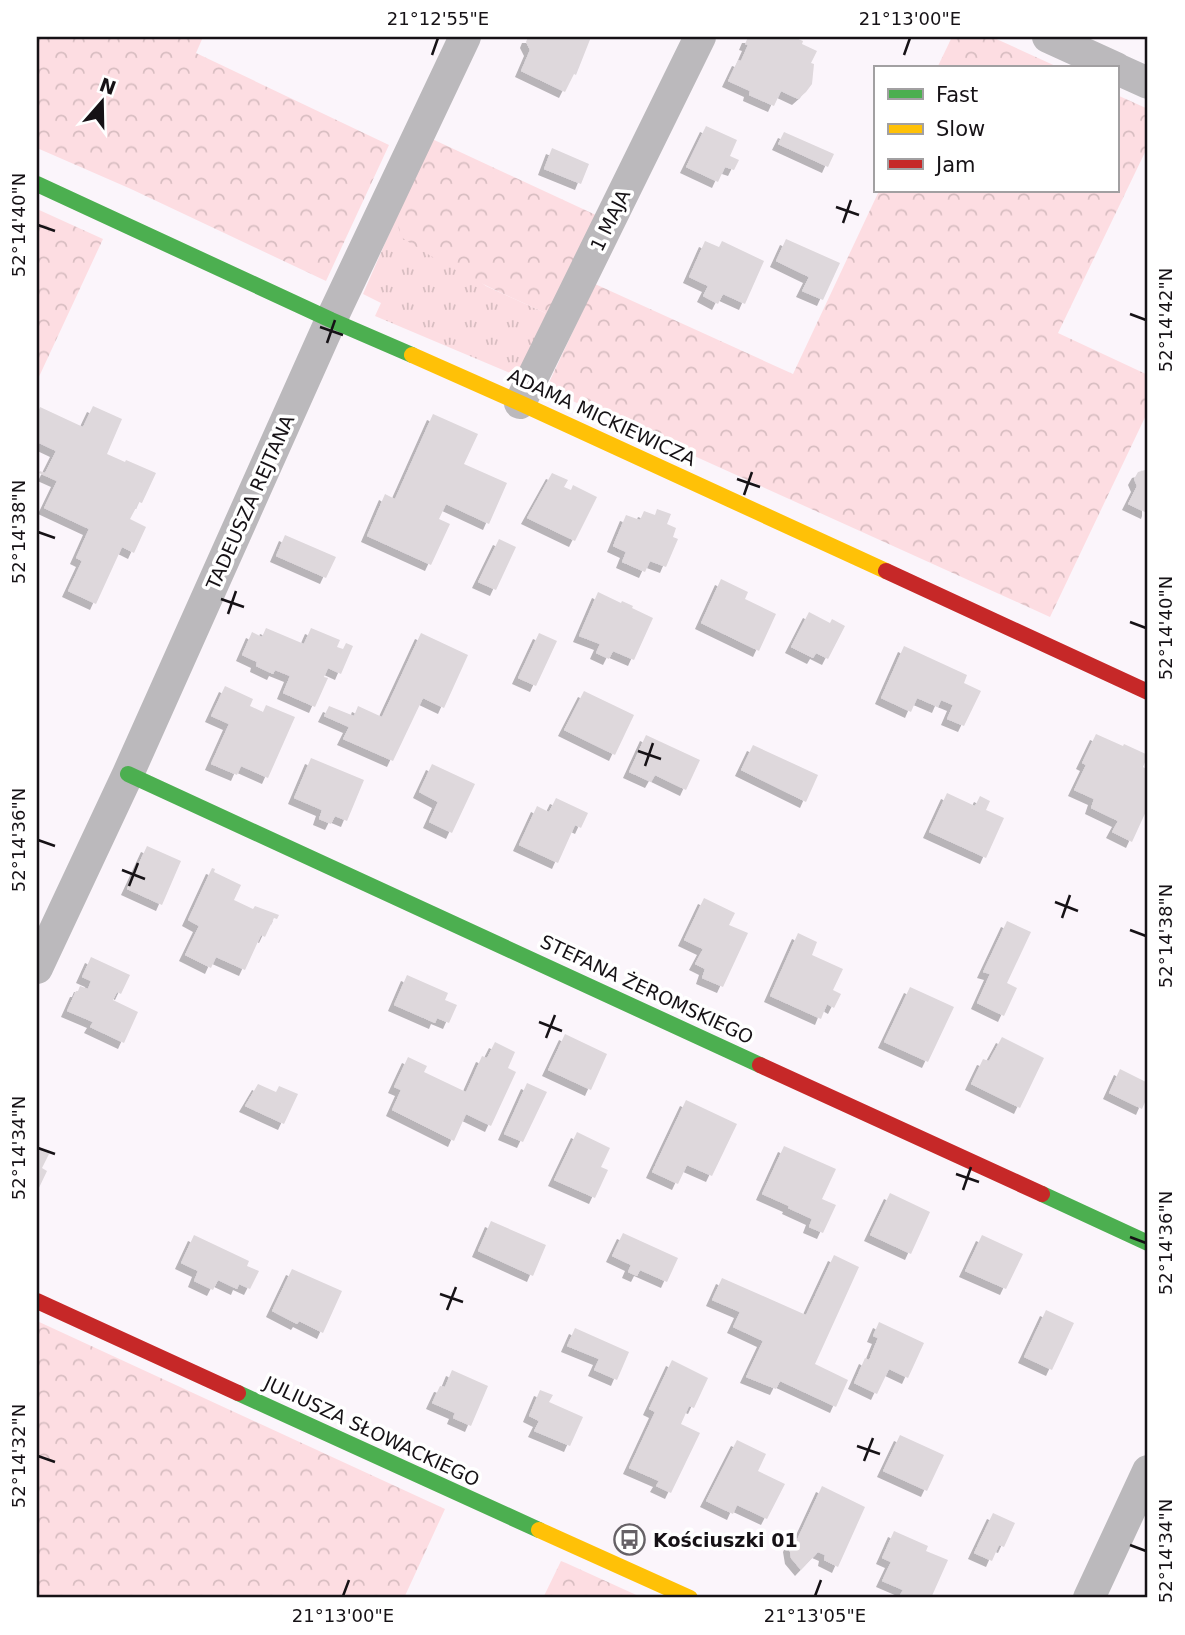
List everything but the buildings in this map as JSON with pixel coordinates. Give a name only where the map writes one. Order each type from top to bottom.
[{"type":"street","name":"TADEUSZA REJTANA","points":[[37,968],[128,774],[331,320],[465,37]]},
{"type":"street","name":"1 MAJA","points":[[520,402],[700,37]]},
{"type":"street","points":[[1048,37],[1112,66]]},
{"type":"street","points":[[1118,69],[1148,83]]},
{"type":"street","name":"ADAMA MICKIEWICZA","points":[[37,184],[331,320],[520,402],[1148,692]]},
{"type":"street","name":"STEFANA ŻEROMSKIEGO","points":[[128,774],[1148,1243]]},
{"type":"street","name":"JULIUSZA SŁOWACKIEGO","points":[[37,1301],[690,1598]]},
{"type":"street","points":[[1089,1598],[1148,1471]]},
{"type":"green space","points":[[37,37],[203,37],[196,53],[389,145],[326,281],[37,148]]},
{"type":"green space","points":[[952,37],[992,37],[1056,66],[938,66]]},
{"type":"green space","points":[[1118,95],[1148,109],[1148,146],[1058,333],[1148,375],[1148,411],[1050,617],[546,389],[595,284],[793,374],[879,192],[1118,192]]},
{"type":"green space","points":[[430,138],[598,216],[550,315],[455,270],[401,237],[396,218]]},
{"type":"green space","points":[[37,209],[103,239],[37,381]]},
{"type":"green space","points":[[396,218],[486,286],[550,315],[517,376],[375,316],[381,303],[363,294]]},
{"type":"green space","points":[[37,1321],[445,1509],[404,1598],[37,1598]]},
{"type":"green space","points":[[561,1561],[566,1563],[643,1598],[543,1598]]},
{"type":"traffic: fast","points":[[37,184],[412,355]]},
{"type":"traffic: fast","points":[[128,774],[760,1065]]},
{"type":"traffic: fast","points":[[1042,1194],[1148,1243]]},
{"type":"traffic: fast","points":[[238,1393],[539,1530]]},
{"type":"traffic: slow","points":[[412,355],[886,571]]},
{"type":"traffic: slow","points":[[539,1530],[690,1598]]},
{"type":"traffic: jam","points":[[886,571],[1148,692]]},
{"type":"traffic: jam","points":[[760,1065],[1042,1194]]},
{"type":"traffic: jam","points":[[37,1301],[238,1393]]},
{"type":"place","name":"Kościuszki 01","points":[[630,1540]]}]
